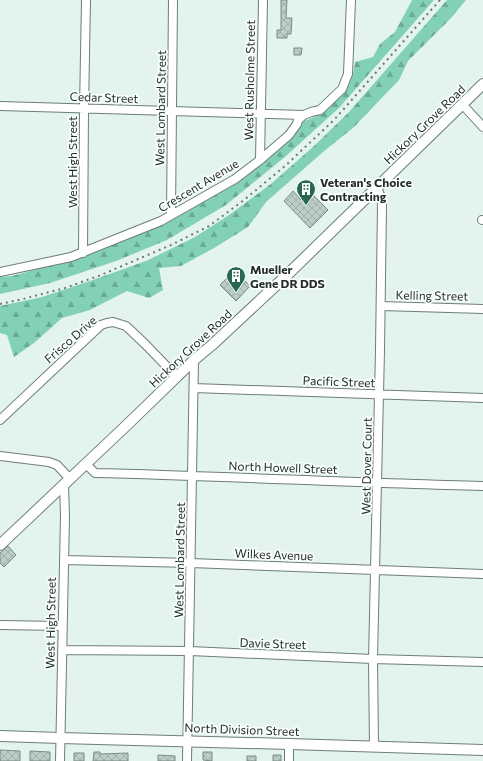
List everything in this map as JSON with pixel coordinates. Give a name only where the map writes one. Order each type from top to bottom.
[{"type":"main road","name":"Hickory Grove Road","points":[[0,545],[129,424],[194,360],[286,276],[483,84]]},
{"type":"main road","name":"North Division Street","points":[[0,736],[483,750]]},
{"type":"street","name":"West High Street","points":[[83,252],[86,0]]},
{"type":"street","name":"West Lombard Street","points":[[171,216],[173,0]]},
{"type":"street","name":"West Rusholme Street","points":[[260,160],[262,0]]},
{"type":"street","points":[[304,115],[320,110],[342,89],[348,74],[351,0]]},
{"type":"street","points":[[462,104],[483,127]]},
{"type":"street","name":"Cedar Street","points":[[0,106],[304,115]]},
{"type":"street","name":"Crescent Avenue","points":[[0,272],[71,257],[171,216],[235,179],[289,135],[297,124],[298,120],[304,115]]},
{"type":"street","name":"West Dover Court","points":[[374,746],[375,570],[382,205],[381,197],[376,188]]},
{"type":"street","name":"Kelling Street","points":[[381,306],[483,309]]},
{"type":"street","name":"Frisco Drive","points":[[0,420],[100,325],[107,323],[113,322],[126,326],[176,377]]},
{"type":"street","name":"West Lombard Street","points":[[188,761],[194,360]]},
{"type":"street","name":"Pacific Street","points":[[194,388],[483,398]]},
{"type":"street","points":[[0,456],[49,462],[57,465],[67,482]]},
{"type":"street","name":"North Howell Street","points":[[86,464],[95,473],[193,475],[483,486]]},
{"type":"street","name":"West High Street","points":[[60,761],[62,626],[67,482]]},
{"type":"street","name":"Wilkes Avenue","points":[[64,560],[191,563],[483,574]]},
{"type":"street","points":[[0,625],[62,626]]},
{"type":"street","name":"Davie Street","points":[[62,650],[190,651],[483,662]]},
{"type":"street","points":[[289,744],[289,761]]},
{"type":"green space","points":[[412,0],[434,0],[339,108],[286,156],[226,205],[167,240],[116,261],[50,283],[0,294],[0,277],[12,276],[70,260],[224,189],[300,123],[323,113],[353,75],[355,62],[373,57],[380,44],[395,32]]},
{"type":"green space","points":[[447,0],[466,0],[451,18],[408,61],[399,80],[354,127],[266,202],[248,227],[181,266],[159,268],[163,290],[149,298],[127,291],[90,310],[62,318],[34,343],[14,357],[7,335],[0,333],[0,306],[42,297],[146,261],[195,237],[229,215],[272,183],[314,146],[349,112]]},
{"type":"building","points":[[281,0],[287,0],[286,18],[292,18],[291,34],[287,34],[287,38],[277,38],[277,30],[281,30]]},
{"type":"building","points":[[294,48],[302,48],[301,55],[294,55]]},
{"type":"building","name":"Veteran's Choice Contracting","points":[[293,191],[301,200],[309,191],[328,210],[310,228],[284,201]]},
{"type":"building","name":"Mueller Gene DR DDS","points":[[238,274],[250,286],[236,301],[220,285],[228,277],[232,280]]},
{"type":"building","points":[[8,546],[16,555],[4,567],[0,563],[0,553]]},
{"type":"building","points":[[0,750],[20,751],[20,761],[0,761]]},
{"type":"building","points":[[30,751],[50,752],[50,761],[30,761]]},
{"type":"building","points":[[94,752],[100,752],[100,754],[128,753],[128,761],[93,761]]},
{"type":"building","points":[[203,752],[212,752],[212,761],[203,760]]},
{"type":"building","points":[[74,753],[84,753],[84,761],[74,761]]},
{"type":"building","points":[[158,755],[175,756],[175,761],[158,761]]},
{"type":"building","points":[[273,755],[281,755],[281,761],[273,761]]},
{"type":"building","points":[[247,756],[256,756],[256,761],[247,761]]},
{"type":"railway","points":[[0,304],[65,288],[101,275],[171,245],[209,226],[244,200],[285,166],[334,120],[440,0]]},
{"type":"place","name":"Veteran's Choice Contracting","points":[[306,206]]},
{"type":"place","name":"Mueller Gene DR DDS","points":[[236,293]]}]
